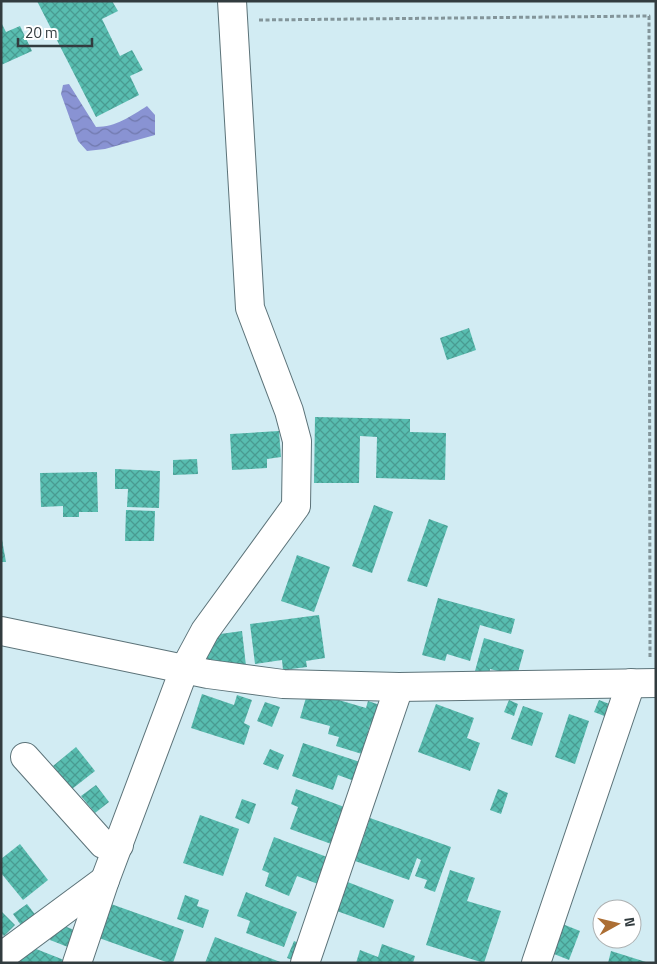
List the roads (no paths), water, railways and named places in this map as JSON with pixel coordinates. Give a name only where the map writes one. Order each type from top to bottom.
[{"type":"street","points":[[77,963],[105,880],[184,670],[205,631],[296,506],[297,441],[289,411],[250,308],[233,11]]},
{"type":"street","points":[[1,631],[184,670],[283,684],[399,688],[646,683],[536,963]]},
{"type":"street","points":[[305,963],[399,688]]},
{"type":"street","points":[[25,758],[103,844],[119,845]]},
{"type":"street","points":[[1,957],[105,880]]},
{"type":"water","points":[[69,84],[96,127],[117,123],[147,106],[155,115],[155,135],[105,149],[87,151],[78,141],[61,94],[63,85]]}]
